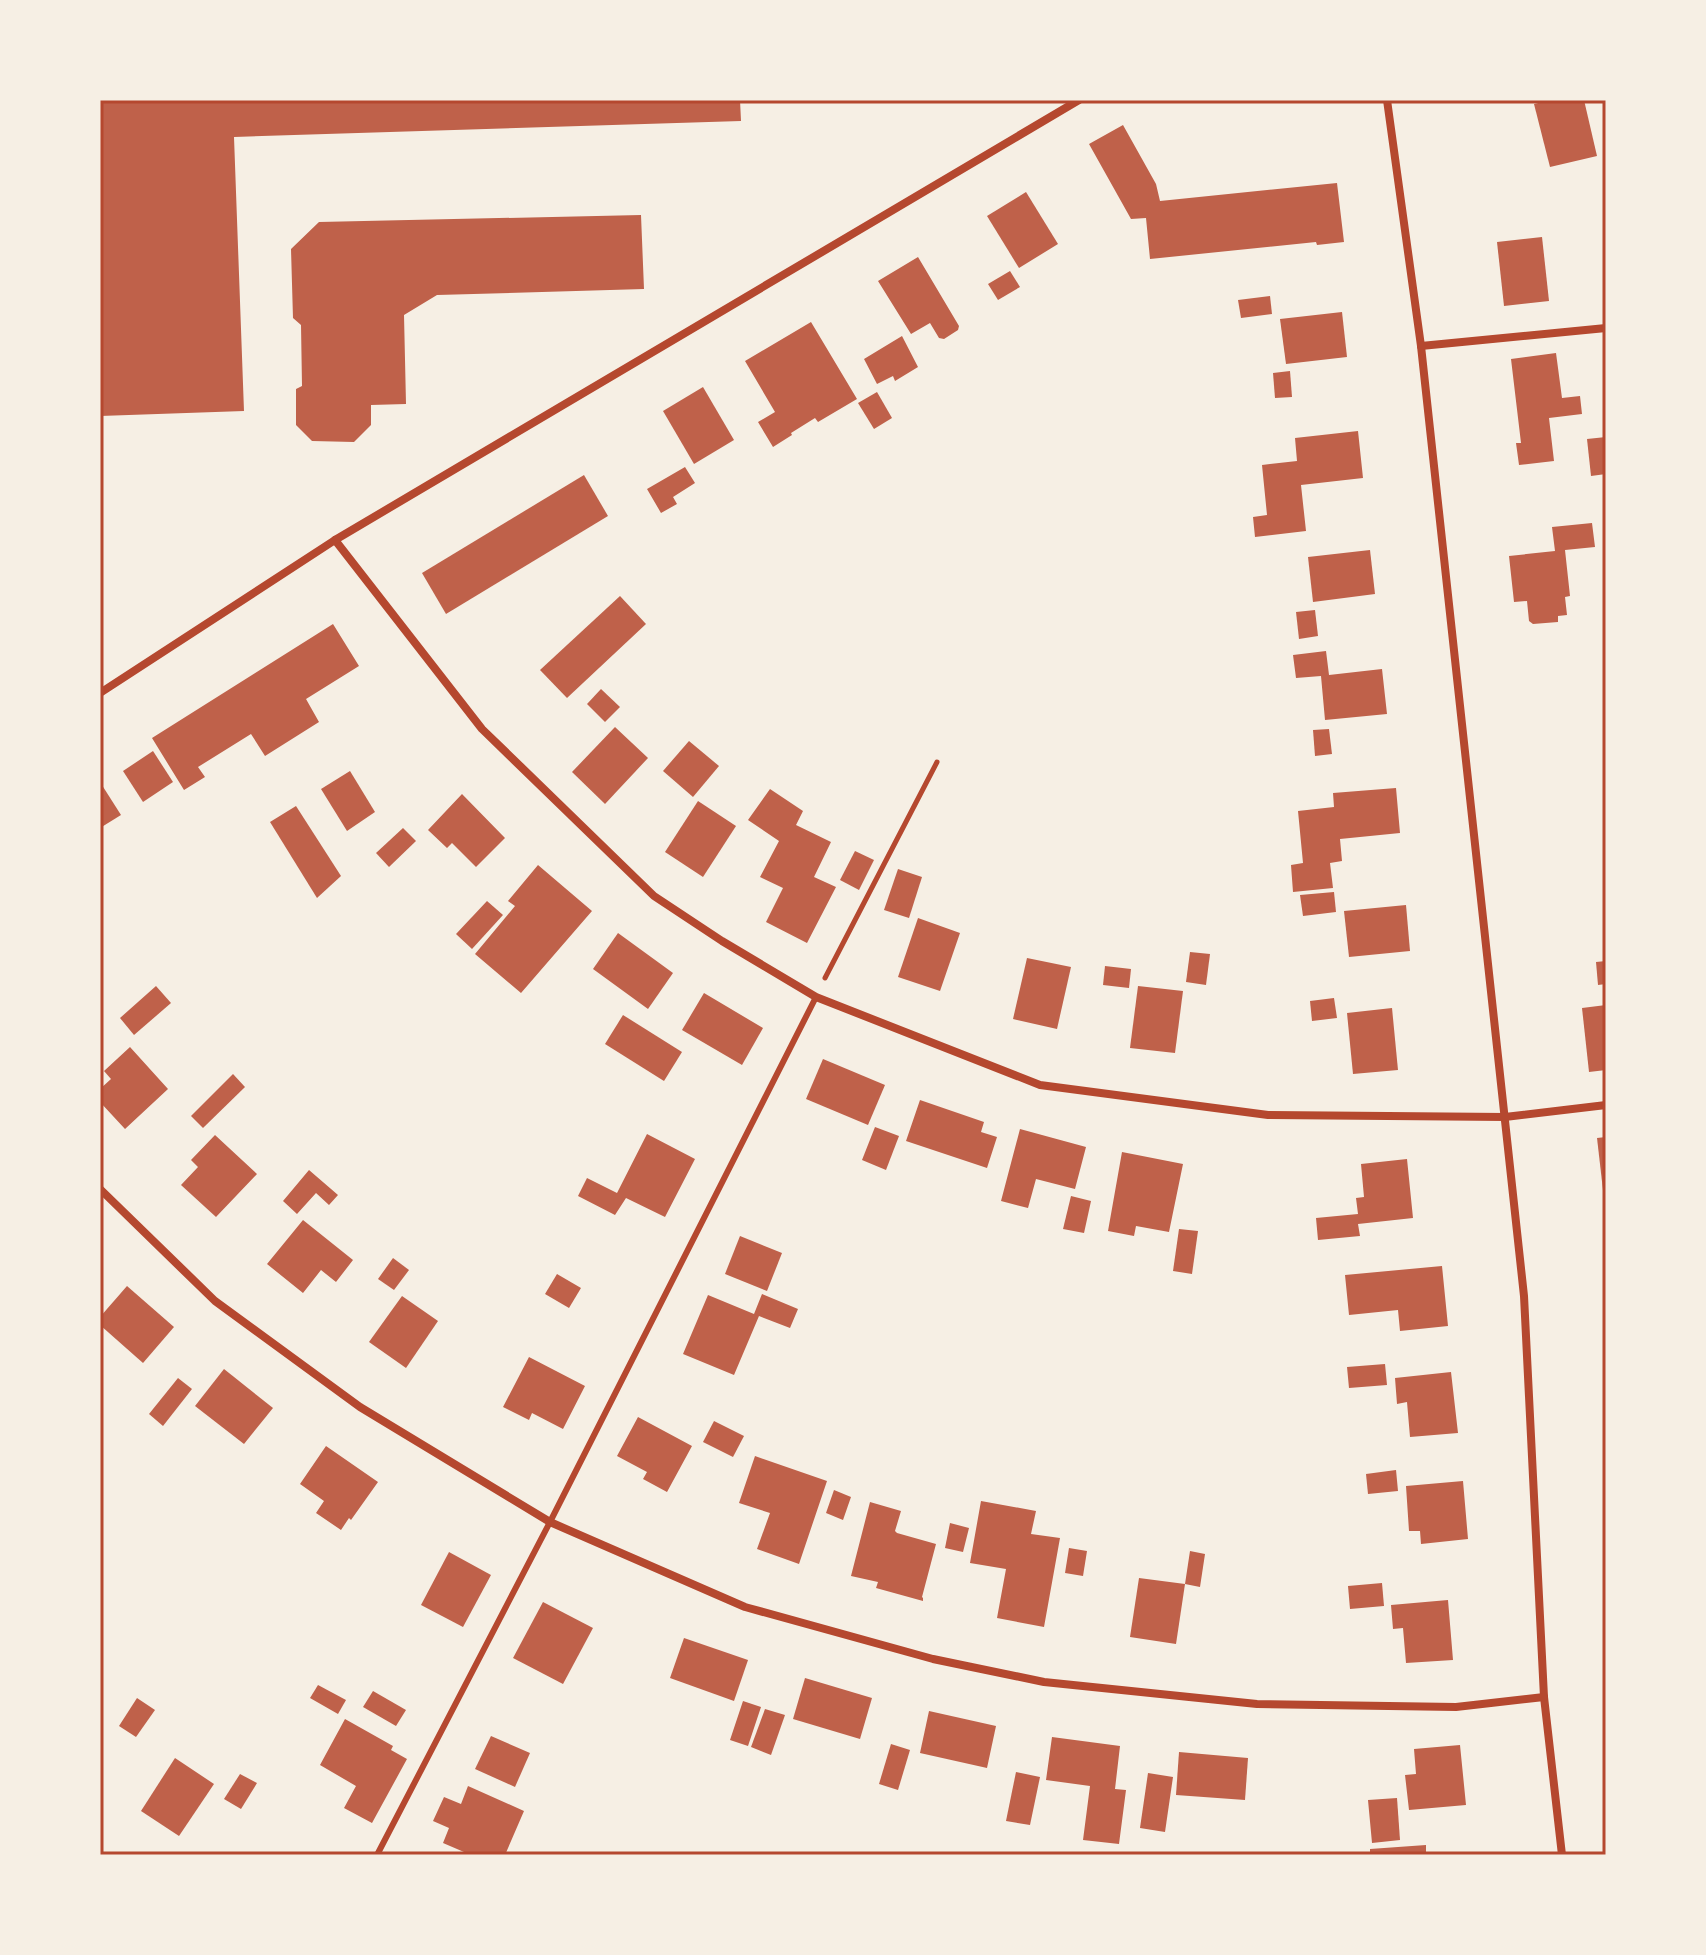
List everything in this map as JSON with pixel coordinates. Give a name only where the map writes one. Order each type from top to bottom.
[{"type":"street","points":[[100,693],[335,540],[1079,100]]},
{"type":"street","points":[[1387,100],[1421,346],[1524,1296],[1544,1697],[1562,1855]]},
{"type":"street","points":[[1421,346],[1606,328]]},
{"type":"street","points":[[335,540],[482,729],[654,896],[816,997],[1040,1085],[1268,1115],[1505,1117],[1606,1105]]},
{"type":"street","points":[[100,1189],[215,1301],[360,1407],[550,1522],[745,1607],[933,1659],[1044,1682],[1257,1704],[1456,1707],[1544,1697]]},
{"type":"lane","points":[[377,1855],[816,997]]},
{"type":"path","points":[[816,997],[937,762]]},
{"type":"building","points":[[100,100],[740,100],[741,121],[234,137],[244,411],[100,416]]},
{"type":"building","points":[[1551,100],[1584,100],[1597,156],[1550,167],[1534,104]]},
{"type":"building","points":[[1123,125],[1156,184],[1160,201],[1337,183],[1344,242],[1317,245],[1316,242],[1150,259],[1146,218],[1131,219],[1089,144]]},
{"type":"building","points":[[1026,192],[1058,244],[1019,268],[987,216]]},
{"type":"building","points":[[641,215],[644,289],[437,295],[404,315],[406,404],[371,405],[371,425],[354,442],[312,441],[296,425],[296,389],[302,386],[301,325],[293,318],[291,249],[319,222]]},
{"type":"building","points":[[1542,237],[1549,301],[1504,306],[1497,242]]},
{"type":"building","points":[[918,257],[959,326],[944,339],[939,338],[930,323],[911,334],[878,281]]},
{"type":"building","points":[[1010,271],[1020,287],[998,300],[988,284]]},
{"type":"building","points":[[1270,296],[1272,314],[1241,318],[1238,300]]},
{"type":"building","points":[[1342,312],[1347,357],[1286,364],[1280,319]]},
{"type":"building","points":[[811,322],[857,399],[818,422],[815,418],[773,447],[758,422],[775,412],[745,361]]},
{"type":"building","points":[[902,336],[918,367],[895,381],[893,376],[877,384],[864,359]]},
{"type":"building","points":[[1556,353],[1562,398],[1580,396],[1582,414],[1549,418],[1554,461],[1519,465],[1516,443],[1521,443],[1511,359]]},
{"type":"building","points":[[1290,371],[1292,397],[1275,398],[1273,373]]},
{"type":"building","points":[[703,387],[734,440],[694,464],[663,411]]},
{"type":"building","points":[[877,392],[892,418],[874,429],[858,403]]},
{"type":"building","points":[[1358,431],[1363,478],[1301,485],[1306,531],[1255,537],[1253,517],[1267,515],[1262,465],[1297,461],[1295,438]]},
{"type":"building","points":[[1606,437],[1606,474],[1591,476],[1587,439]]},
{"type":"building","points":[[685,467],[695,483],[673,497],[677,504],[661,513],[647,489]]},
{"type":"building","points":[[584,475],[608,516],[446,614],[422,573]]},
{"type":"building","points":[[1592,523],[1595,547],[1565,550],[1570,596],[1565,597],[1567,615],[1558,616],[1558,622],[1533,624],[1529,621],[1527,601],[1514,602],[1509,556],[1555,551],[1552,527]]},
{"type":"building","points":[[1370,550],[1375,594],[1313,602],[1308,557]]},
{"type":"building","points":[[620,596],[646,624],[567,698],[540,670]]},
{"type":"building","points":[[1315,610],[1318,636],[1299,639],[1296,612]]},
{"type":"building","points":[[333,624],[359,666],[306,699],[319,722],[265,756],[251,734],[198,767],[205,777],[184,790],[152,738]]},
{"type":"building","points":[[1326,651],[1329,675],[1382,669],[1387,714],[1325,720],[1321,676],[1296,678],[1293,655]]},
{"type":"building","points":[[601,689],[620,707],[605,722],[587,704]]},
{"type":"building","points":[[615,727],[648,758],[605,804],[572,772]]},
{"type":"building","points":[[1329,729],[1332,754],[1315,756],[1313,730]]},
{"type":"building","points":[[689,741],[719,766],[693,797],[663,771]]},
{"type":"building","points":[[153,751],[173,782],[143,802],[123,771]]},
{"type":"building","points":[[350,771],[375,812],[347,831],[321,789]]},
{"type":"building","points":[[100,782],[121,815],[100,828]]},
{"type":"building","points":[[1396,788],[1400,833],[1340,839],[1342,861],[1330,863],[1333,888],[1293,892],[1291,865],[1303,863],[1298,811],[1334,807],[1333,793]]},
{"type":"building","points":[[770,789],[803,811],[796,825],[831,842],[814,877],[836,887],[807,943],[766,922],[783,888],[760,877],[779,841],[748,820]]},
{"type":"building","points":[[462,794],[505,838],[476,867],[452,843],[447,848],[428,830]]},
{"type":"building","points":[[698,801],[736,826],[703,877],[665,852]]},
{"type":"building","points":[[296,806],[341,876],[317,898],[270,822]]},
{"type":"building","points":[[403,828],[416,841],[389,867],[376,853]]},
{"type":"building","points":[[855,851],[874,860],[859,890],[840,880]]},
{"type":"building","points":[[538,865],[592,911],[521,993],[475,954],[515,906],[508,901]]},
{"type":"building","points":[[898,869],[922,877],[909,918],[884,910]]},
{"type":"building","points":[[1334,892],[1336,912],[1303,916],[1300,895]]},
{"type":"building","points":[[487,901],[503,915],[472,949],[456,934]]},
{"type":"building","points":[[1406,905],[1410,951],[1349,957],[1344,911]]},
{"type":"building","points":[[918,918],[960,933],[940,991],[898,977]]},
{"type":"building","points":[[618,933],[673,973],[648,1009],[593,969]]},
{"type":"building","points":[[1190,952],[1210,954],[1206,985],[1186,982]]},
{"type":"building","points":[[1027,958],[1071,967],[1057,1029],[1013,1019]]},
{"type":"building","points":[[1606,961],[1606,984],[1598,985],[1596,962]]},
{"type":"building","points":[[1105,966],[1131,969],[1129,988],[1103,985]]},
{"type":"building","points":[[156,986],[171,1003],[134,1035],[120,1018]]},
{"type":"building","points":[[1138,986],[1183,991],[1175,1053],[1130,1048]]},
{"type":"building","points":[[704,993],[763,1028],[742,1065],[682,1030]]},
{"type":"building","points":[[1334,998],[1337,1018],[1312,1021],[1310,1001]]},
{"type":"building","points":[[1606,1005],[1606,1070],[1589,1072],[1582,1008]]},
{"type":"building","points":[[1392,1008],[1398,1070],[1353,1074],[1347,1013]]},
{"type":"building","points":[[623,1015],[682,1052],[664,1081],[605,1044]]},
{"type":"building","points":[[130,1047],[168,1089],[125,1129],[100,1102],[100,1089],[111,1079],[104,1071]]},
{"type":"building","points":[[823,1059],[885,1085],[868,1125],[806,1099]]},
{"type":"building","points":[[233,1074],[245,1087],[203,1128],[191,1116]]},
{"type":"building","points":[[920,1100],[984,1122],[981,1132],[997,1137],[987,1168],[906,1141]]},
{"type":"building","points":[[875,1127],[899,1136],[886,1170],[862,1160]]},
{"type":"building","points":[[1020,1129],[1086,1147],[1075,1189],[1036,1179],[1028,1208],[1001,1201]]},
{"type":"building","points":[[647,1134],[695,1159],[665,1217],[626,1198],[615,1215],[578,1196],[587,1178],[617,1193]]},
{"type":"building","points":[[215,1135],[257,1174],[216,1217],[181,1185],[198,1167],[191,1160]]},
{"type":"building","points":[[1606,1137],[1606,1199],[1604,1199],[1597,1138]]},
{"type":"building","points":[[1122,1152],[1183,1164],[1169,1232],[1136,1226],[1134,1236],[1108,1231]]},
{"type":"building","points":[[1407,1159],[1413,1218],[1358,1224],[1360,1236],[1318,1240],[1316,1218],[1358,1214],[1356,1198],[1364,1197],[1361,1164]]},
{"type":"building","points":[[309,1170],[338,1195],[329,1205],[316,1193],[297,1214],[283,1201]]},
{"type":"building","points":[[1071,1196],[1091,1201],[1084,1233],[1063,1229]]},
{"type":"building","points":[[303,1220],[353,1260],[336,1282],[321,1270],[303,1293],[267,1264]]},
{"type":"building","points":[[1179,1229],[1198,1231],[1192,1274],[1173,1271]]},
{"type":"building","points":[[740,1236],[782,1253],[767,1291],[725,1274]]},
{"type":"building","points":[[393,1258],[409,1270],[394,1290],[378,1279]]},
{"type":"building","points":[[1442,1266],[1448,1326],[1400,1331],[1398,1310],[1349,1315],[1345,1275]]},
{"type":"building","points":[[557,1274],[581,1288],[569,1308],[545,1294]]},
{"type":"building","points":[[127,1286],[174,1327],[143,1363],[100,1325],[100,1317]]},
{"type":"building","points":[[762,1294],[798,1309],[790,1328],[759,1316],[734,1375],[683,1354],[708,1295],[754,1314]]},
{"type":"building","points":[[402,1296],[438,1321],[406,1368],[369,1342]]},
{"type":"building","points":[[529,1357],[585,1386],[563,1429],[532,1413],[529,1420],[503,1407]]},
{"type":"building","points":[[1385,1364],[1387,1385],[1349,1388],[1347,1367]]},
{"type":"building","points":[[224,1369],[273,1408],[244,1444],[195,1406]]},
{"type":"building","points":[[1451,1372],[1458,1433],[1410,1437],[1407,1402],[1397,1404],[1395,1378]]},
{"type":"building","points":[[178,1378],[192,1389],[163,1426],[149,1414]]},
{"type":"building","points":[[638,1417],[692,1446],[667,1492],[643,1479],[647,1472],[617,1456]]},
{"type":"building","points":[[714,1421],[744,1436],[733,1457],[703,1442]]},
{"type":"building","points":[[326,1446],[378,1482],[341,1530],[316,1513],[324,1501],[300,1484]]},
{"type":"building","points":[[755,1456],[827,1481],[799,1564],[757,1549],[770,1513],[739,1503]]},
{"type":"building","points":[[1396,1470],[1398,1491],[1368,1494],[1366,1474]]},
{"type":"building","points":[[1463,1481],[1468,1539],[1421,1544],[1420,1531],[1409,1531],[1406,1486]]},
{"type":"building","points":[[834,1490],[851,1497],[843,1520],[826,1513]]},
{"type":"building","points":[[981,1501],[1036,1511],[1031,1534],[1060,1538],[1044,1627],[997,1618],[1006,1569],[970,1563]]},
{"type":"building","points":[[870,1502],[901,1511],[897,1533],[936,1544],[923,1601],[876,1588],[878,1582],[851,1576]]},
{"type":"building","points":[[950,1523],[969,1528],[963,1552],[945,1548]]},
{"type":"building","points":[[1069,1548],[1087,1551],[1083,1576],[1065,1573]]},
{"type":"building","points":[[1190,1551],[1205,1554],[1200,1587],[1185,1584]]},
{"type":"building","points":[[449,1552],[491,1575],[463,1627],[421,1605]]},
{"type":"building","points":[[1139,1578],[1185,1584],[1176,1644],[1130,1637]]},
{"type":"building","points":[[1382,1583],[1384,1606],[1350,1609],[1348,1586]]},
{"type":"building","points":[[1448,1600],[1453,1660],[1406,1663],[1403,1628],[1393,1629],[1391,1605]]},
{"type":"building","points":[[543,1602],[593,1628],[563,1684],[513,1658]]},
{"type":"building","points":[[684,1638],[748,1660],[734,1701],[670,1678]]},
{"type":"building","points":[[805,1678],[872,1698],[860,1739],[793,1719]]},
{"type":"building","points":[[318,1685],[346,1700],[338,1714],[310,1698]]},
{"type":"building","points":[[373,1691],[406,1710],[396,1726],[363,1707]]},
{"type":"building","points":[[137,1698],[155,1710],[136,1737],[119,1726]]},
{"type":"building","points":[[743,1701],[761,1707],[748,1746],[730,1740]]},
{"type":"building","points":[[765,1709],[785,1715],[771,1755],[751,1747]]},
{"type":"building","points":[[929,1711],[996,1726],[987,1768],[920,1753]]},
{"type":"building","points":[[345,1719],[393,1746],[391,1750],[407,1759],[372,1823],[344,1808],[356,1786],[320,1765]]},
{"type":"building","points":[[491,1736],[530,1753],[515,1787],[475,1769]]},
{"type":"building","points":[[1052,1737],[1120,1746],[1115,1789],[1126,1790],[1119,1844],[1083,1840],[1090,1786],[1046,1780]]},
{"type":"building","points":[[891,1744],[910,1750],[898,1790],[879,1784]]},
{"type":"building","points":[[1460,1745],[1466,1805],[1409,1810],[1405,1775],[1416,1774],[1414,1749]]},
{"type":"building","points":[[1179,1752],[1248,1758],[1245,1800],[1176,1795]]},
{"type":"building","points":[[175,1758],[214,1784],[179,1836],[141,1811]]},
{"type":"building","points":[[1016,1772],[1040,1777],[1030,1825],[1006,1821]]},
{"type":"building","points":[[1148,1773],[1173,1777],[1165,1832],[1140,1828]]},
{"type":"building","points":[[240,1774],[257,1783],[241,1809],[224,1799]]},
{"type":"building","points":[[468,1786],[524,1811],[505,1855],[471,1855],[443,1843],[449,1828],[433,1821],[444,1797],[461,1804]]},
{"type":"building","points":[[1397,1798],[1400,1840],[1372,1843],[1368,1800]]},
{"type":"building","points":[[1426,1845],[1426,1855],[1370,1855],[1370,1849]]}]
